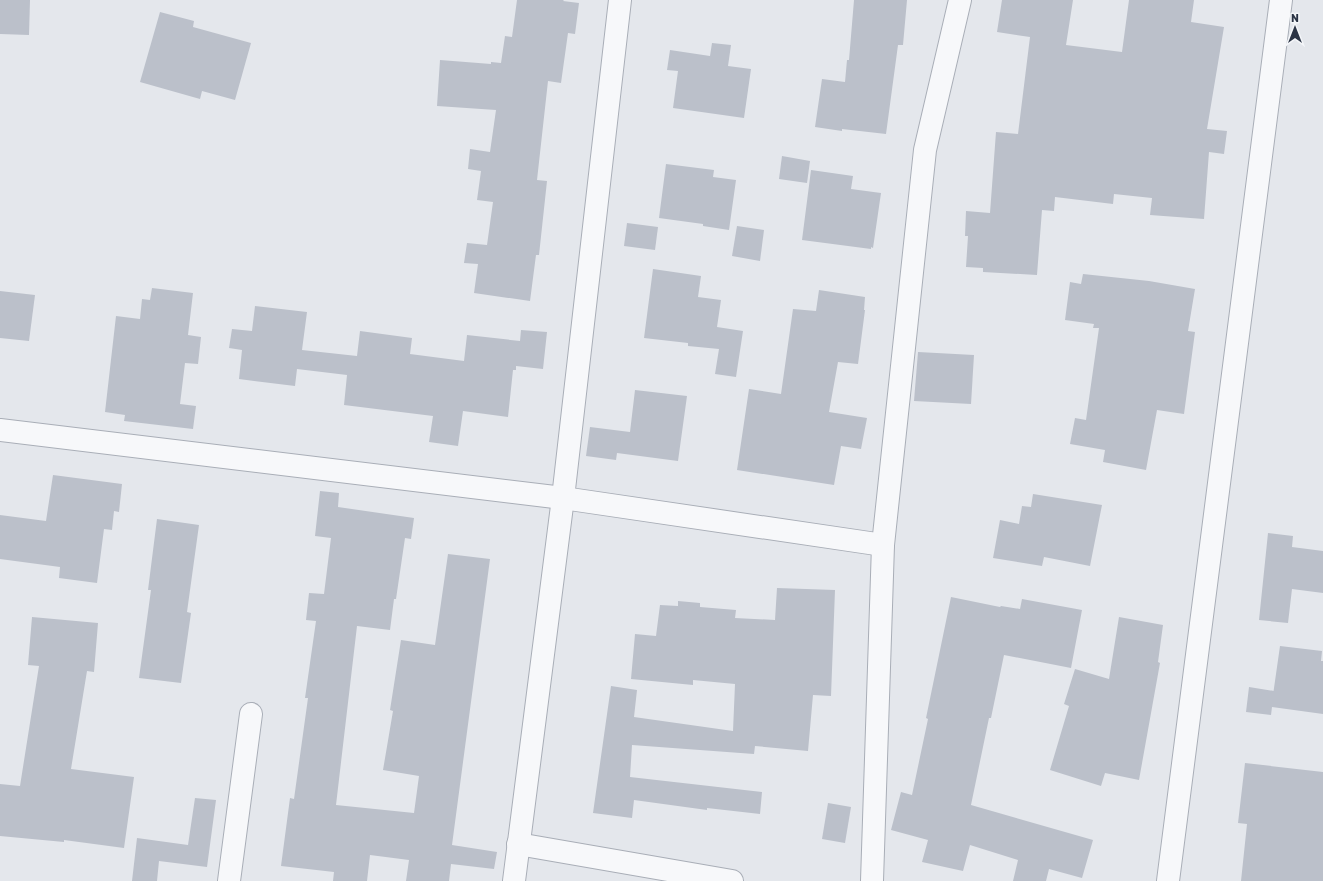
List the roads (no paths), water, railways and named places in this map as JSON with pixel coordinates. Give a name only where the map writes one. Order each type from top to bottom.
[{"type":"street","points":[[514,881],[563,498],[620,0]]},
{"type":"street","points":[[872,881],[883,545],[925,150],[960,0]]},
{"type":"street","points":[[1168,881],[1282,0]]},
{"type":"street","points":[[0,430],[563,498],[883,545]]},
{"type":"street","points":[[229,881],[251,714]]},
{"type":"street","points":[[518,844],[732,881]]}]
